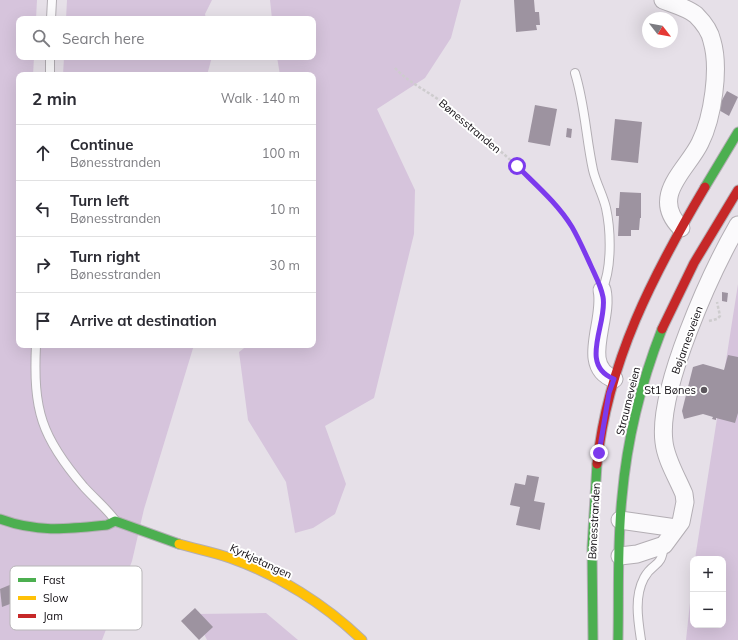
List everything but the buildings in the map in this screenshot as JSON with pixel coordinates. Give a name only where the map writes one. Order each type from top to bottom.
[{"type":"street","points":[[663,0],[695,14],[706,28],[712,39],[715,52],[715,78],[707,125],[697,149],[682,168],[670,191],[669,208],[676,223],[681,228]]},
{"type":"street","name":"Bønesstranden","points":[[594,640],[592,535],[599,453],[609,393],[628,336],[650,282],[738,132]]},
{"type":"street","name":"Straumeveien","points":[[618,640],[620,520],[624,478],[631,434],[644,382],[654,350],[684,281],[738,190]]},
{"type":"street","name":"Bøjarnesveien","points":[[664,545],[681,522],[685,502],[684,494],[664,443],[664,415],[676,370],[694,317],[738,225]]},
{"type":"street","points":[[602,290],[604,306],[596,346],[596,358],[601,371],[605,376],[614,379]]},
{"type":"street","points":[[0,519],[18,528],[41,531],[107,525],[115,521]]},
{"type":"street","points":[[620,520],[676,528]]},
{"type":"street","name":"Kyrkjetangen","points":[[115,521],[158,538],[229,558],[274,578],[326,610],[352,629],[362,640]]},
{"type":"street","points":[[620,556],[637,554],[664,545]]},
{"type":"lane","points":[[51,16],[52,0]]},
{"type":"lane","points":[[50,60],[50,72]]},
{"type":"lane","points":[[575,73],[582,97],[594,171],[606,208],[609,230],[607,271],[602,290]]},
{"type":"lane","points":[[36,348],[36,394],[44,428],[67,467],[109,511],[115,521]]},
{"type":"lane","name":"Bøjarnesveien","points":[[641,640],[637,616],[638,594],[644,578],[662,558],[664,545]]},
{"type":"path","name":"Bønesstranden","points":[[395,68],[412,83],[446,105],[517,166],[539,188],[572,227],[602,290]]},
{"type":"shaded area","points":[[0,0],[37,0],[36,16],[16,16],[16,60],[34,60],[33,72],[16,72],[16,348],[193,348],[144,509],[130,566],[10,566],[10,630],[106,630],[102,640],[0,640]]},
{"type":"shaded area","points":[[67,0],[212,0],[205,16],[66,16]]},
{"type":"shaded area","points":[[270,0],[461,0],[451,38],[425,78],[377,109],[415,190],[414,234],[374,398],[325,426],[346,484],[335,514],[313,528],[295,533],[286,482],[248,420],[239,352],[244,348],[316,348],[316,72],[280,72],[278,60],[316,60],[316,16],[272,16]]},
{"type":"shaded area","points":[[64,60],[211,60],[208,72],[63,72]]},
{"type":"shaded area","points":[[738,284],[738,640],[686,640],[690,603],[690,628],[726,628],[726,556],[695,556]]},
{"type":"shaded area","points":[[266,613],[298,640],[207,640],[194,614]]},
{"type":"traffic: fast","points":[[705,187],[738,132]]},
{"type":"traffic: fast","points":[[618,640],[619,532],[624,475],[631,433],[641,391],[662,329]]},
{"type":"traffic: fast","points":[[593,640],[592,547],[597,464]]},
{"type":"traffic: fast","points":[[0,519],[27,526],[53,529],[107,525],[115,521],[179,544]]},
{"type":"traffic: slow","points":[[179,544],[230,558],[266,573],[300,592],[333,614],[362,640]]},
{"type":"traffic: jam","points":[[597,464],[611,390],[622,354],[651,286],[705,187]]},
{"type":"traffic: jam","points":[[662,329],[694,263],[738,190]]},
{"type":"place","name":"St1 Bønes","points":[[704,390]]},
{"type":"route","points":[[517,166],[568,221],[583,248],[602,290],[604,306],[596,346],[596,358],[598,366],[605,376],[614,379],[609,393],[599,453]]}]
